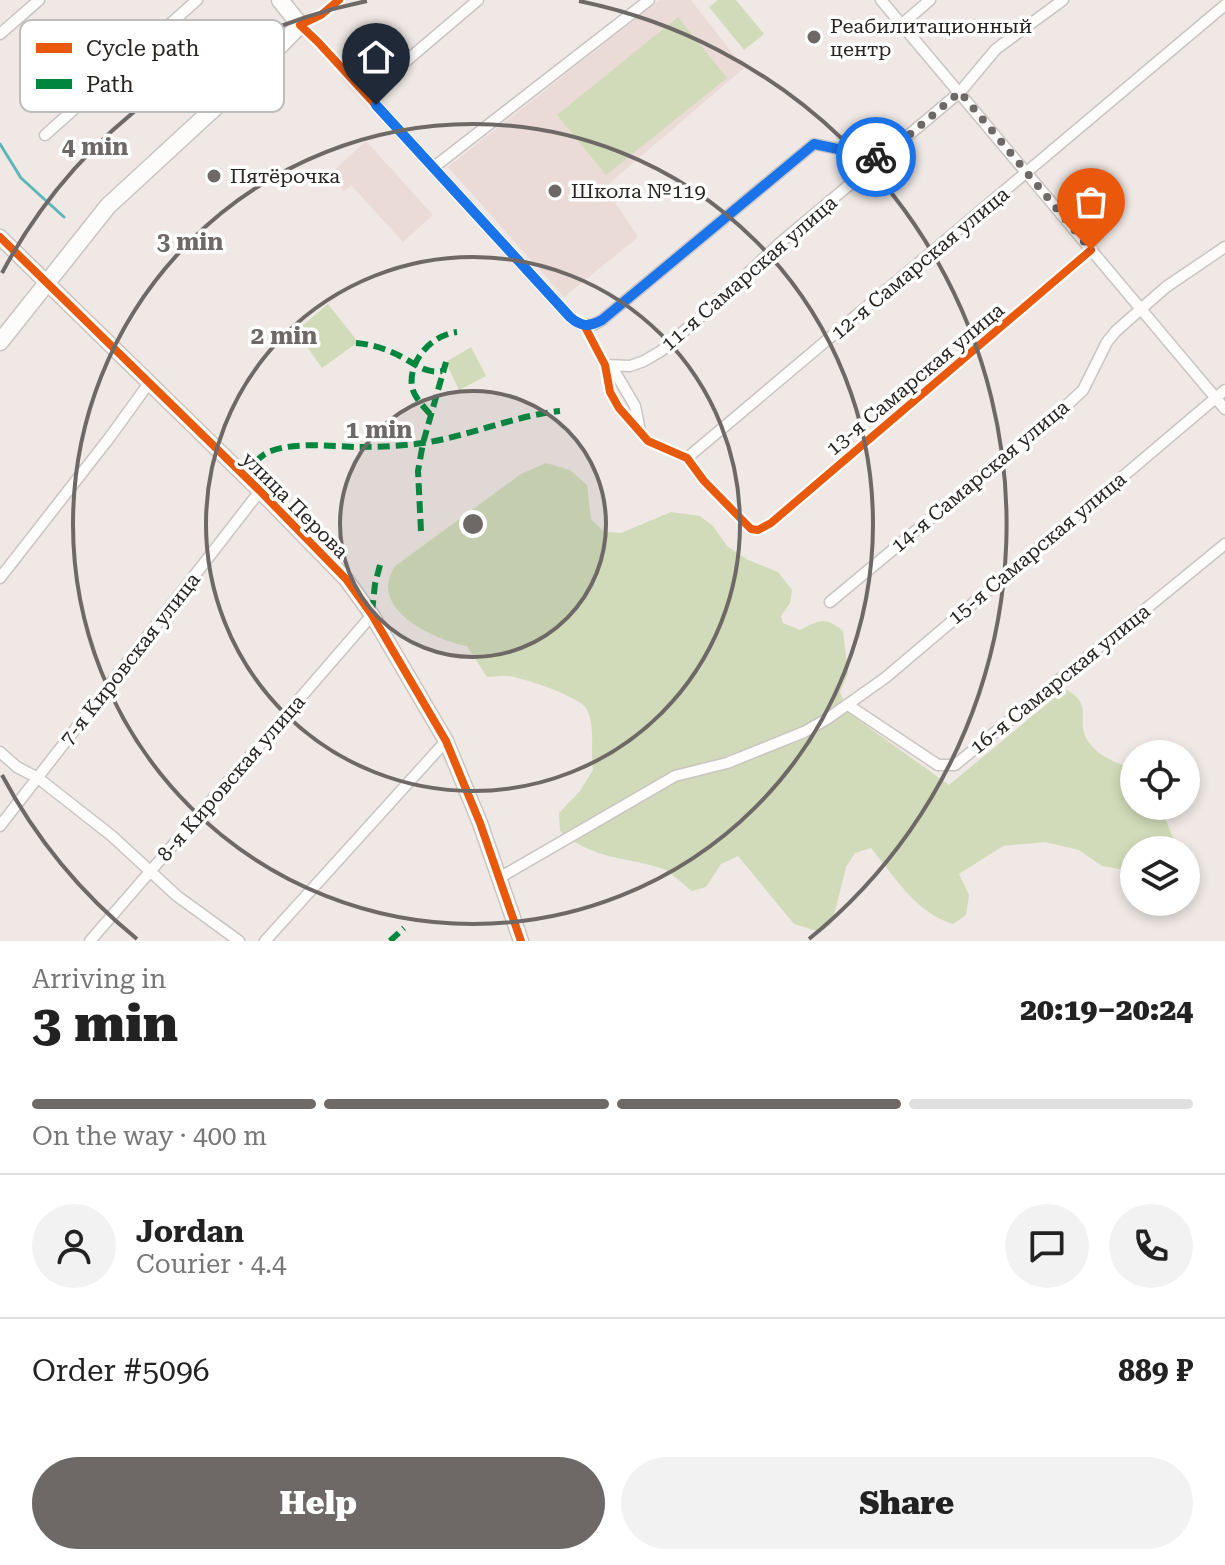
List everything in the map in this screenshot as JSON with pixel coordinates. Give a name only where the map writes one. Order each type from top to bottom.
[{"type":"main road","points":[[280,0],[300,25],[284,41]]},
{"type":"main road","points":[[0,342],[125,188],[209,112]]},
{"type":"street","points":[[0,34],[39,0]]},
{"type":"street","points":[[174,20],[197,0]]},
{"type":"street","points":[[339,0],[321,15],[300,25],[570,317],[584,325],[593,325],[602,320],[814,144],[882,158]]},
{"type":"street","points":[[366,95],[478,0]]},
{"type":"street","points":[[434,167],[649,0]]},
{"type":"street","points":[[881,0],[1225,409]]},
{"type":"street","points":[[902,24],[930,0]]},
{"type":"street","name":"11-я Самарская улица","points":[[608,366],[630,366],[661,351],[780,243],[960,92],[996,49],[1063,0]]},
{"type":"street","name":"12-я Самарская улица","points":[[687,458],[1225,5]]},
{"type":"street","points":[[45,135],[71,112]]},
{"type":"street","name":"улица Перова","points":[[0,237],[346,579],[372,615],[446,741],[521,941]]},
{"type":"street","name":"14-я Самарская улица","points":[[830,602],[1067,405],[1093,375],[1107,342],[1140,308],[1225,247]]},
{"type":"street","name":"13-я Самарская улица","points":[[687,458],[704,481],[746,525],[758,530],[771,523],[1091,250]]},
{"type":"street","points":[[584,325],[608,366],[610,392],[619,408],[657,446],[687,458]]},
{"type":"street","points":[[0,578],[149,383]]},
{"type":"street","name":"15-я Самарская улица","points":[[499,878],[675,776],[727,763],[804,732],[848,705],[885,678],[1225,390]]},
{"type":"street","name":"7-я Кировская улица","points":[[0,826],[260,491]]},
{"type":"street","name":"16-я Самарская улица","points":[[848,705],[938,765],[955,765],[1225,544]]},
{"type":"street","name":"8-я Кировская улица","points":[[90,941],[372,615]]},
{"type":"street","points":[[265,941],[446,741]]},
{"type":"street","points":[[0,752],[112,836],[177,896],[239,941]]},
{"type":"shaded area","points":[[660,0],[691,0],[744,68],[605,187],[638,237],[564,297],[448,167]]},
{"type":"shaded area","points":[[366,141],[433,215],[403,242],[351,185],[344,191],[329,175]]},
{"type":"green space","points":[[718,0],[736,0],[764,34],[744,50],[709,7]]},
{"type":"green space","points":[[678,17],[727,78],[606,175],[557,115]]},
{"type":"green space","points":[[328,304],[358,342],[322,368],[296,331]]},
{"type":"green space","points":[[471,347],[486,376],[459,390],[446,362]]},
{"type":"green space","points":[[546,463],[570,470],[587,485],[591,519],[604,532],[621,533],[671,512],[700,516],[713,526],[727,546],[748,560],[778,572],[792,590],[790,603],[781,616],[783,623],[800,630],[826,621],[843,631],[848,673],[840,692],[850,714],[949,785],[1065,689],[1080,701],[1083,731],[1090,744],[1120,764],[1120,820],[1166,820],[1172,836],[1120,836],[1120,869],[1102,866],[1079,850],[1045,842],[1003,846],[959,874],[969,895],[966,915],[953,924],[917,903],[871,848],[855,853],[846,867],[832,923],[820,932],[794,924],[738,856],[721,864],[706,887],[692,891],[661,868],[585,847],[560,831],[559,813],[580,791],[593,770],[592,730],[586,708],[573,698],[536,683],[506,676],[487,677],[467,646],[417,626],[396,608],[390,597],[388,585],[394,567],[521,474]]},
{"type":"waterway","points":[[0,144],[21,178],[64,217]]},
{"type":"marked path","points":[[430,414],[413,391],[414,367],[431,344],[457,332]]},
{"type":"marked path","points":[[356,343],[390,351],[425,369],[442,371]]},
{"type":"marked path","points":[[421,531],[418,471],[446,362]]},
{"type":"marked path","points":[[245,476],[263,455],[281,448],[313,445],[381,447],[423,443],[560,411]]},
{"type":"marked path","points":[[372,612],[380,565]]},
{"type":"marked path","points":[[390,941],[404,928]]},
{"type":"cycle path","points":[[339,0],[321,15],[300,25],[570,317],[584,325],[605,365],[610,392],[619,408],[648,441],[687,458],[704,481],[751,529],[758,530],[771,523],[1091,250]]},
{"type":"cycle path","points":[[0,237],[346,579],[372,615],[446,741],[480,823],[521,941]]},
{"type":"way so far","points":[[876,157],[882,158],[960,92],[1091,250]]},
{"type":"place","name":"Реабилитационный центр","points":[[814,37]]},
{"type":"place","name":"Пятёрочка","points":[[214,176]]},
{"type":"place","name":"Школа №119","points":[[555,191]]},
{"type":"route","points":[[376,105],[570,317],[584,325],[593,325],[602,320],[814,144],[876,157]]}]
